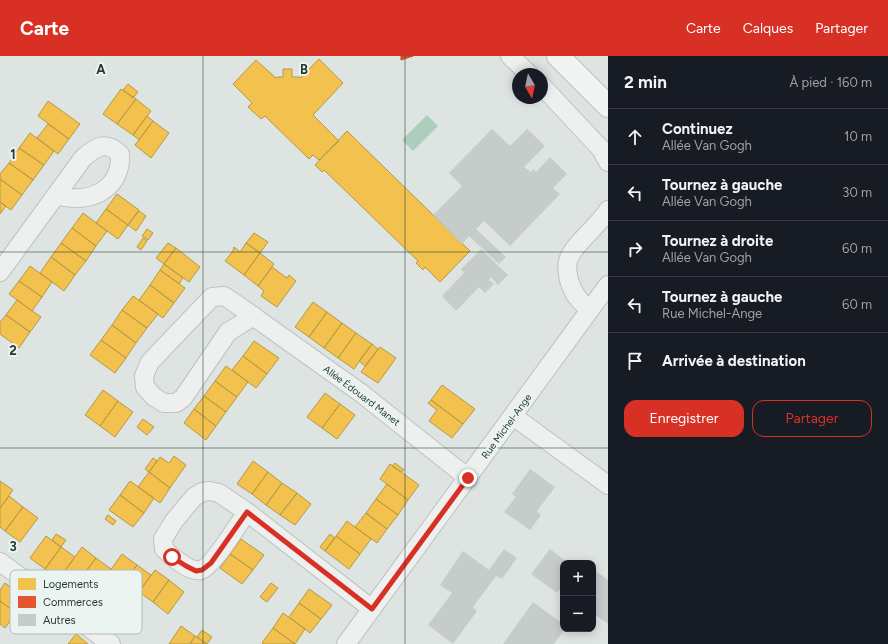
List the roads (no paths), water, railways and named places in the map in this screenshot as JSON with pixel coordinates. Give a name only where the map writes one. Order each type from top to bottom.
[{"type":"main road","points":[[558,56],[608,106]]},
{"type":"street","points":[[510,56],[523,68]]},
{"type":"street","points":[[548,92],[601,149],[608,162]]},
{"type":"street","points":[[0,272],[56,195]]},
{"type":"street","points":[[590,310],[578,300],[571,288],[567,271],[567,263],[571,254],[608,210]]},
{"type":"street","name":"Rue Michel-Ange","points":[[346,644],[608,285]]},
{"type":"street","name":"Allée Édouard Manet","points":[[254,316],[228,332],[183,398],[176,403],[164,403],[154,397],[145,387],[144,376],[150,362],[212,298],[224,296],[254,316],[361,393],[468,478]]},
{"type":"street","points":[[513,416],[608,485]]},
{"type":"street","points":[[247,512],[211,563],[202,570],[196,571],[186,566],[172,557],[164,549],[163,539],[170,527],[194,497],[202,492],[210,491],[219,494],[247,512],[372,609]]},
{"type":"street","points":[[0,562],[11,570]]},
{"type":"street","points":[[97,634],[111,644]]}]
